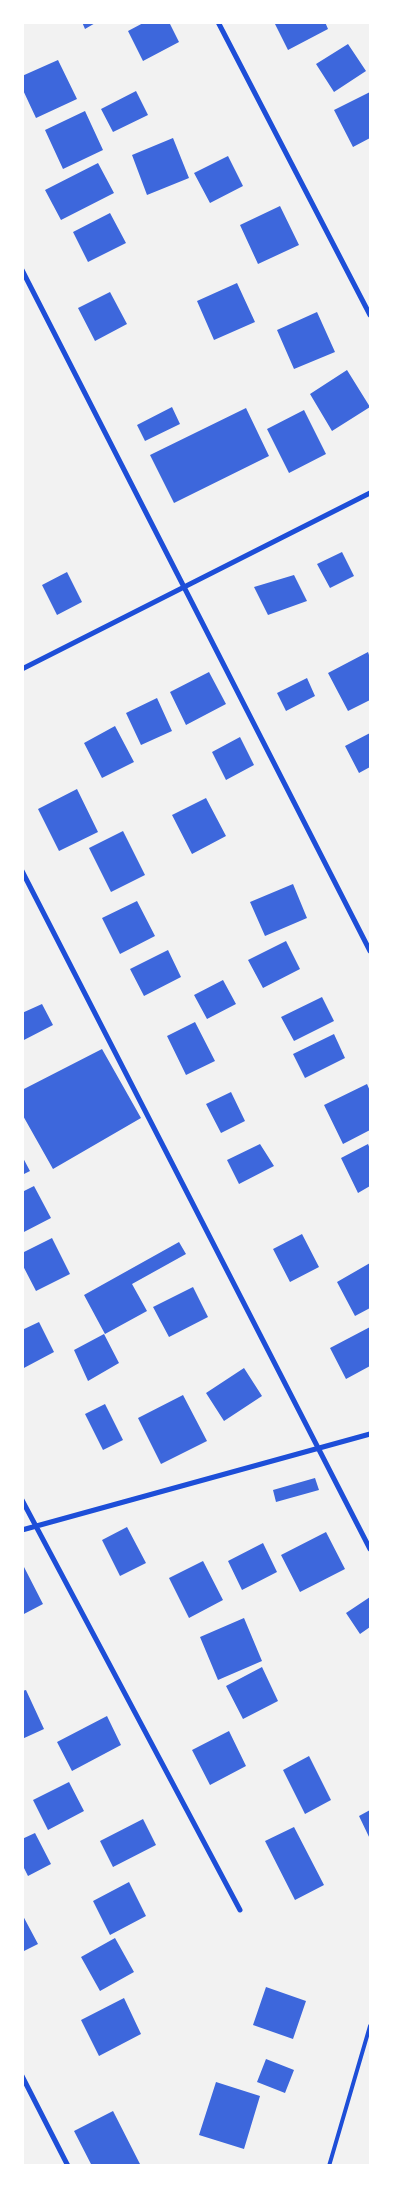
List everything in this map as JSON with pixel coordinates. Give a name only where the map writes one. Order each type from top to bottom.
[{"type":"street","points":[[218,22],[370,315]]},
{"type":"street","points":[[22,270],[370,951]]},
{"type":"street","points":[[22,669],[370,493]]},
{"type":"street","points":[[22,871],[370,1549]]},
{"type":"street","points":[[22,1530],[370,1434]]},
{"type":"street","points":[[22,1500],[240,1910]]},
{"type":"street","points":[[22,2076],[68,2166]]},
{"type":"lane","points":[[329,2166],[370,2026]]},
{"type":"building","points":[[82,22],[97,22],[85,29]]},
{"type":"building","points":[[145,22],[169,22],[179,42],[143,61],[128,31]]},
{"type":"building","points":[[274,22],[325,22],[328,29],[288,50]]},
{"type":"building","points":[[348,44],[366,71],[334,92],[316,64]]},
{"type":"building","points":[[58,60],[77,99],[36,118],[22,88],[22,76]]},
{"type":"building","points":[[136,91],[148,115],[113,132],[101,109]]},
{"type":"building","points":[[370,92],[370,138],[353,147],[334,110]]},
{"type":"building","points":[[85,111],[103,150],[63,169],[45,130]]},
{"type":"building","points":[[173,138],[189,178],[147,195],[132,155]]},
{"type":"building","points":[[228,156],[243,186],[210,203],[194,173]]},
{"type":"building","points":[[98,163],[114,193],[61,220],[45,190]]},
{"type":"building","points":[[280,206],[299,245],[258,264],[240,225]]},
{"type":"building","points":[[110,213],[126,243],[88,262],[73,232]]},
{"type":"building","points":[[237,283],[255,322],[214,340],[197,301]]},
{"type":"building","points":[[110,292],[127,324],[95,341],[78,308]]},
{"type":"building","points":[[317,312],[335,352],[294,369],[277,330]]},
{"type":"building","points":[[347,370],[370,407],[332,431],[310,394]]},
{"type":"building","points":[[172,407],[180,424],[145,441],[137,425]]},
{"type":"building","points":[[246,408],[269,456],[174,503],[150,455]]},
{"type":"building","points":[[304,410],[326,454],[289,473],[267,429]]},
{"type":"building","points":[[342,552],[354,576],[330,588],[317,564]]},
{"type":"building","points":[[67,572],[82,602],[57,615],[42,585]]},
{"type":"building","points":[[294,575],[307,601],[268,615],[254,587]]},
{"type":"building","points":[[368,652],[370,658],[370,700],[348,711],[328,673]]},
{"type":"building","points":[[209,672],[226,704],[186,725],[170,692]]},
{"type":"building","points":[[307,678],[315,696],[286,711],[277,693]]},
{"type":"building","points":[[157,698],[172,731],[141,745],[126,713]]},
{"type":"building","points":[[115,726],[134,762],[102,778],[84,743]]},
{"type":"building","points":[[370,733],[370,767],[359,773],[345,746]]},
{"type":"building","points":[[240,737],[254,765],[226,780],[212,752]]},
{"type":"building","points":[[77,789],[98,832],[59,851],[38,809]]},
{"type":"building","points":[[206,798],[226,836],[192,854],[172,815]]},
{"type":"building","points":[[123,831],[145,875],[111,892],[89,848]]},
{"type":"building","points":[[293,884],[307,918],[265,936],[250,902]]},
{"type":"building","points":[[137,901],[155,936],[120,954],[102,918]]},
{"type":"building","points":[[286,941],[300,969],[263,988],[248,960]]},
{"type":"building","points":[[168,950],[181,977],[144,996],[130,969]]},
{"type":"building","points":[[223,980],[236,1004],[207,1019],[194,995]]},
{"type":"building","points":[[322,997],[334,1021],[294,1041],[281,1017]]},
{"type":"building","points":[[42,1004],[53,1025],[22,1041],[22,1013]]},
{"type":"building","points":[[195,1022],[215,1061],[186,1075],[167,1036]]},
{"type":"building","points":[[334,1034],[345,1058],[305,1078],[293,1054]]},
{"type":"building","points":[[102,1049],[141,1118],[53,1169],[22,1114],[22,1090]]},
{"type":"building","points":[[367,1084],[370,1091],[370,1130],[343,1144],[324,1105]]},
{"type":"building","points":[[231,1092],[245,1121],[221,1133],[206,1104]]},
{"type":"building","points":[[260,1144],[274,1166],[239,1184],[227,1160]]},
{"type":"building","points":[[368,1144],[370,1149],[370,1186],[358,1193],[341,1158]]},
{"type":"building","points":[[22,1156],[30,1171],[22,1175]]},
{"type":"building","points":[[34,1186],[51,1218],[22,1233],[22,1192]]},
{"type":"building","points":[[302,1234],[319,1267],[290,1282],[273,1249]]},
{"type":"building","points":[[52,1238],[70,1274],[36,1291],[22,1264],[22,1253]]},
{"type":"building","points":[[179,1242],[186,1254],[132,1284],[147,1311],[105,1334],[84,1295]]},
{"type":"building","points":[[370,1263],[370,1308],[355,1316],[337,1282]]},
{"type":"building","points":[[193,1287],[208,1317],[169,1337],[153,1307]]},
{"type":"building","points":[[39,1322],[54,1352],[22,1369],[22,1330]]},
{"type":"building","points":[[370,1327],[370,1366],[346,1379],[330,1348]]},
{"type":"building","points":[[104,1334],[119,1363],[88,1381],[74,1350]]},
{"type":"building","points":[[244,1368],[262,1396],[224,1421],[206,1393]]},
{"type":"building","points":[[183,1395],[207,1441],[161,1464],[138,1418]]},
{"type":"building","points":[[105,1404],[123,1440],[103,1450],[85,1414]]},
{"type":"building","points":[[315,1478],[319,1490],[276,1502],[273,1490]]},
{"type":"building","points":[[127,1527],[146,1563],[120,1576],[102,1540]]},
{"type":"building","points":[[326,1532],[345,1569],[300,1592],[281,1555]]},
{"type":"building","points":[[263,1543],[277,1572],[242,1590],[228,1561]]},
{"type":"building","points":[[203,1561],[223,1600],[189,1618],[169,1578]]},
{"type":"building","points":[[24,1567],[43,1604],[22,1615],[22,1568]]},
{"type":"building","points":[[370,1597],[370,1627],[360,1634],[346,1613]]},
{"type":"building","points":[[244,1618],[262,1661],[218,1680],[200,1637]]},
{"type":"building","points":[[262,1667],[278,1701],[243,1719],[226,1686]]},
{"type":"building","points":[[26,1690],[44,1729],[22,1739],[22,1691]]},
{"type":"building","points":[[107,1716],[121,1745],[72,1771],[57,1742]]},
{"type":"building","points":[[229,1731],[246,1766],[210,1785],[192,1750]]},
{"type":"building","points":[[309,1756],[331,1800],[305,1814],[283,1770]]},
{"type":"building","points":[[69,1782],[84,1811],[48,1830],[33,1800]]},
{"type":"building","points":[[370,1810],[370,1839],[359,1816]]},
{"type":"building","points":[[143,1819],[156,1845],[113,1867],[100,1841]]},
{"type":"building","points":[[294,1827],[324,1885],[295,1900],[265,1841]]},
{"type":"building","points":[[35,1833],[51,1864],[28,1876],[22,1864],[22,1839]]},
{"type":"building","points":[[129,1882],[146,1916],[110,1935],[93,1901]]},
{"type":"building","points":[[22,1914],[38,1944],[22,1952]]},
{"type":"building","points":[[115,1938],[134,1972],[100,1991],[81,1957]]},
{"type":"building","points":[[266,1987],[306,2001],[293,2039],[253,2025]]},
{"type":"building","points":[[124,1998],[141,2034],[99,2056],[81,2020]]},
{"type":"building","points":[[266,2059],[294,2070],[285,2093],[257,2082]]},
{"type":"building","points":[[216,2082],[260,2096],[244,2149],[199,2135]]},
{"type":"building","points":[[113,2111],[141,2166],[92,2166],[74,2131]]}]
